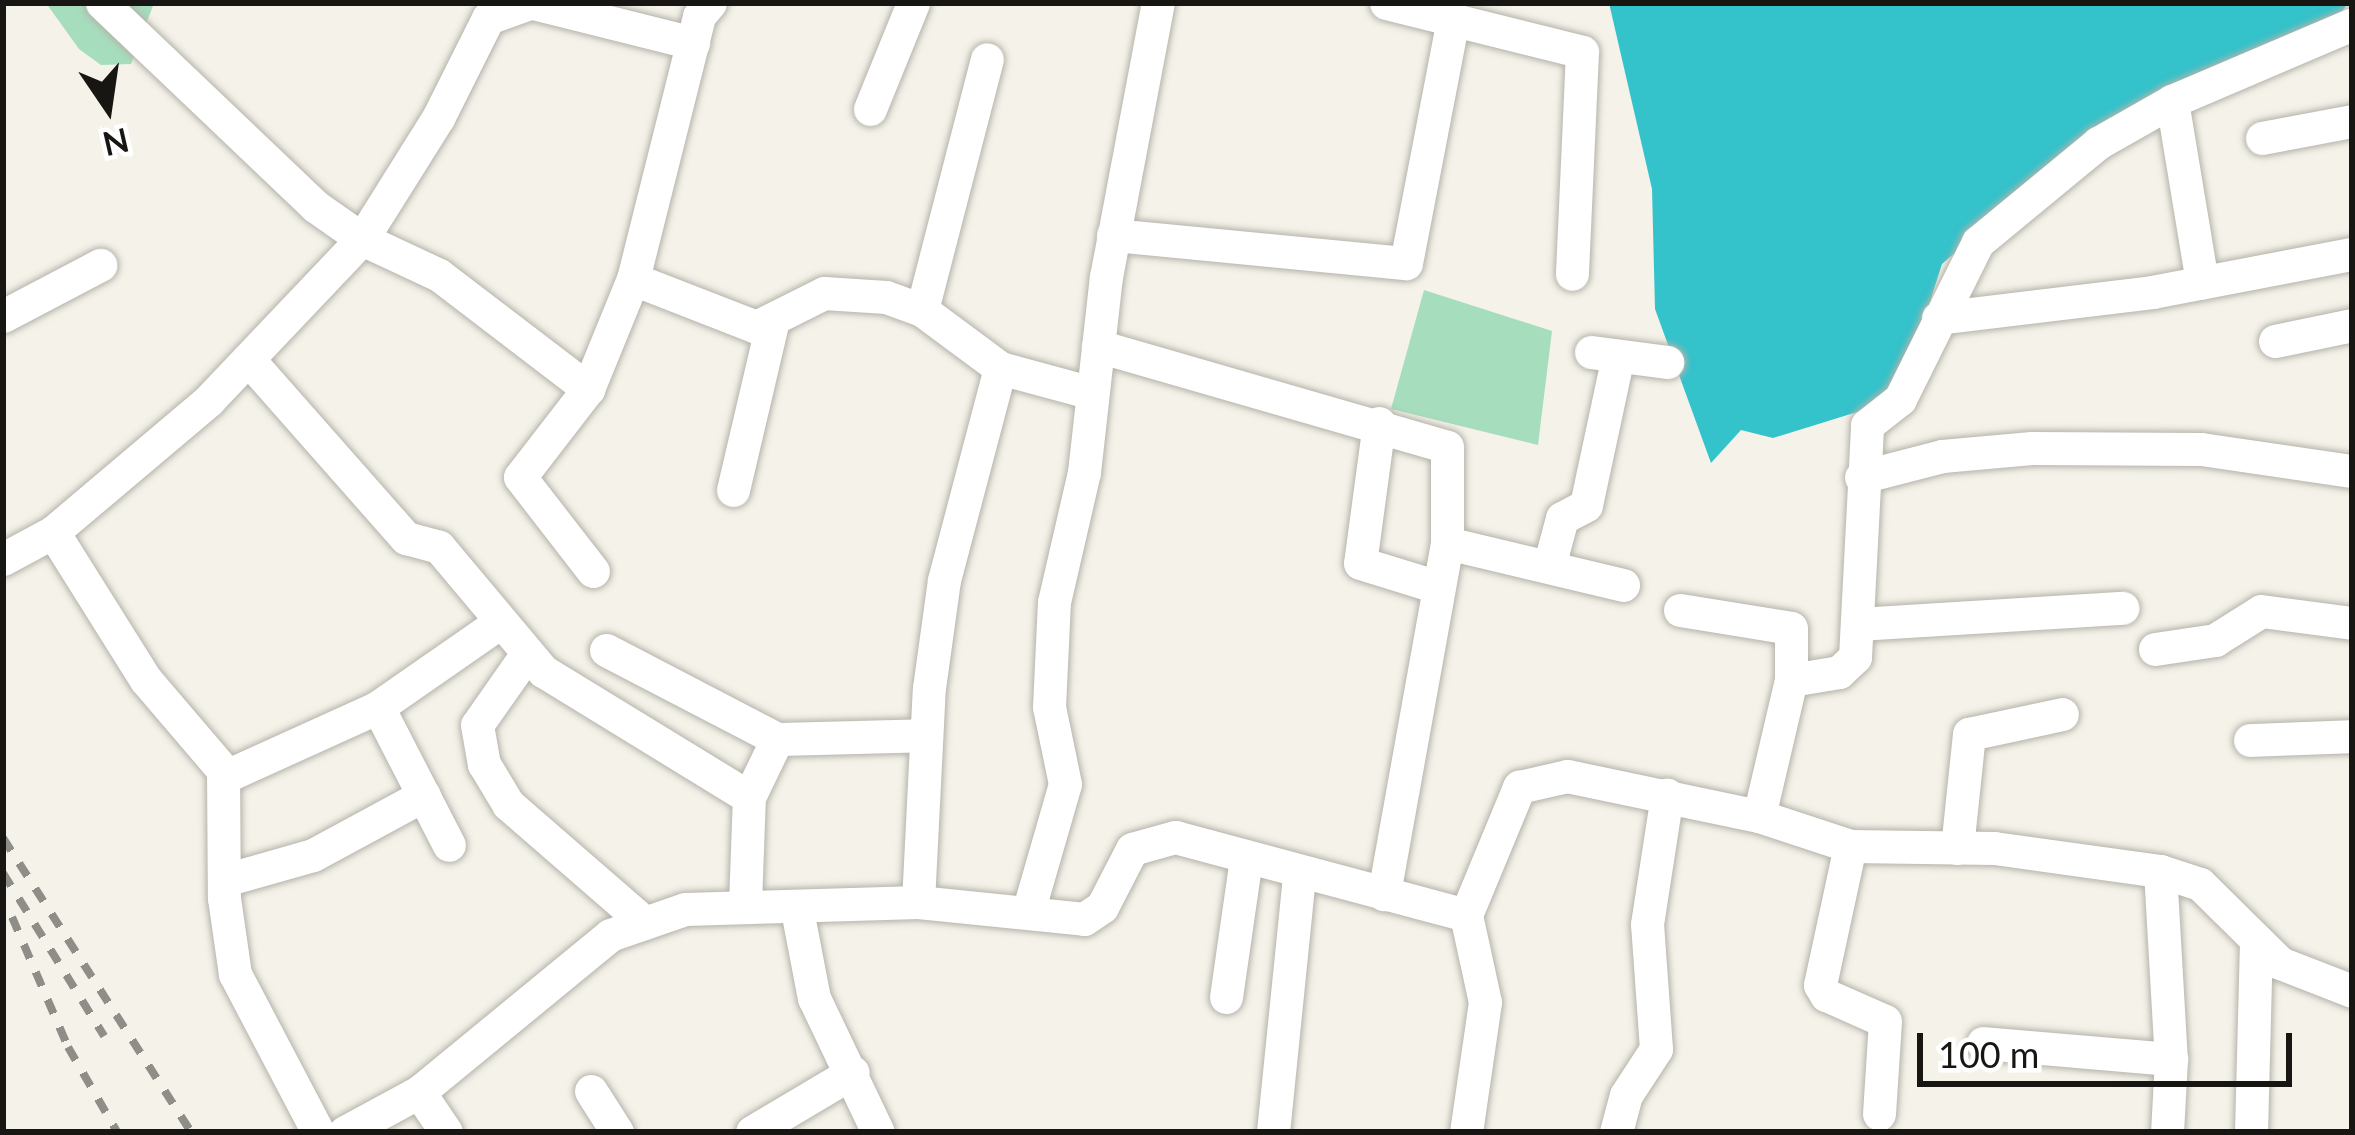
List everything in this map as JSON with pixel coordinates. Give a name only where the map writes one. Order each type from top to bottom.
[{"type":"street","points":[[102,3],[234,136],[362,239],[439,275],[588,389]]},
{"type":"street","points":[[3,559],[53,532],[248,359],[362,239],[438,118],[488,18],[531,3],[693,44]]},
{"type":"street","points":[[593,571],[520,477],[588,389],[633,279],[693,44],[710,3]]},
{"type":"street","points":[[870,109],[913,3]]},
{"type":"street","points":[[1028,912],[1065,784],[1051,729],[1050,658],[1113,235],[1158,3]]},
{"type":"street","points":[[1386,3],[1462,14],[1582,52],[1572,274]]},
{"type":"street","points":[[1113,235],[1406,263],[1462,14]]},
{"type":"street","points":[[1791,680],[1852,664],[1867,425],[1900,399],[1956,275],[1995,226],[2098,143],[2172,101],[2351,27]]},
{"type":"street","points":[[922,310],[987,58]]},
{"type":"street","points":[[2172,101],[2202,283]]},
{"type":"street","points":[[2262,138],[2352,121]]},
{"type":"street","points":[[1938,318],[2202,283],[2352,254]]},
{"type":"street","points":[[3,316],[100,265]]},
{"type":"street","points":[[633,279],[755,327],[772,324],[824,293],[886,297],[922,310],[1000,368],[1092,393]]},
{"type":"street","points":[[733,490],[772,324]]},
{"type":"street","points":[[2275,341],[2352,326]]},
{"type":"street","points":[[1098,346],[1447,447],[1447,543],[1384,893]]},
{"type":"street","points":[[1549,566],[1562,518],[1586,505],[1605,354],[1667,362]]},
{"type":"street","points":[[248,359],[406,538],[439,547],[496,625],[526,655],[650,741],[748,797]]},
{"type":"street","points":[[918,902],[926,735],[944,580],[1000,368]]},
{"type":"street","points":[[1379,424],[1360,562],[1438,587]]},
{"type":"street","points":[[1861,477],[1942,456],[2032,448],[2200,449],[2352,471]]},
{"type":"street","points":[[53,532],[120,643],[224,777],[225,880],[235,974],[319,1132]]},
{"type":"street","points":[[1447,543],[1623,585]]},
{"type":"street","points":[[1858,624],[2122,608]]},
{"type":"street","points":[[1680,610],[1791,628],[1791,680],[1759,816]]},
{"type":"street","points":[[2155,649],[2215,640],[2261,610],[2352,623]]},
{"type":"street","points":[[224,777],[378,706],[496,625]]},
{"type":"street","points":[[606,650],[777,740],[926,735]]},
{"type":"street","points":[[526,655],[477,725],[484,764],[508,804],[645,923]]},
{"type":"street","points":[[378,706],[449,845]]},
{"type":"street","points":[[1957,848],[1969,734],[2062,714]]},
{"type":"street","points":[[2250,740],[2352,736]]},
{"type":"street","points":[[745,904],[748,797],[777,740]]},
{"type":"street","points":[[1466,1132],[1485,1002],[1466,915],[1519,787],[1567,776],[1759,816],[1850,846],[1957,848],[2160,871],[2200,884],[2257,943],[2309,979],[2352,992]]},
{"type":"street","points":[[225,880],[313,855],[424,795]]},
{"type":"street","points":[[1616,1132],[1626,1094],[1657,1049],[1647,924],[1667,795]]},
{"type":"street","points":[[345,1132],[419,1092],[571,962],[645,923],[685,909],[745,904],[797,910],[918,902],[1094,917],[1144,840],[1175,837],[1299,875],[1466,915]]},
{"type":"street","points":[[1850,846],[1820,985],[1826,995],[1885,1021],[1880,1114]]},
{"type":"street","points":[[1226,997],[1246,858]]},
{"type":"street","points":[[2160,871],[2171,1059],[2167,1132]]},
{"type":"street","points":[[1273,1132],[1299,875]]},
{"type":"street","points":[[797,910],[814,998],[878,1132]]},
{"type":"street","points":[[2251,1132],[2257,943]]},
{"type":"street","points":[[1983,1043],[2171,1059]]},
{"type":"street","points":[[752,1132],[853,1072]]},
{"type":"street","points":[[591,1091],[617,1132]]},
{"type":"street","points":[[419,1092],[446,1132]]},
{"type":"green space","points":[[46,3],[154,3],[131,64],[101,65],[79,49]]},
{"type":"green space","points":[[1424,290],[1552,331],[1538,445],[1391,409]]},
{"type":"water","points":[[1609,3],[2348,3],[2334,22],[2071,152],[1942,264],[1899,399],[1773,438],[1741,430],[1711,463],[1655,309],[1652,189]]},
{"type":"railway","points":[[3,838],[191,1132]]},
{"type":"railway","points":[[3,873],[104,1036]]},
{"type":"railway","points":[[12,917],[68,1047],[117,1132]]}]
